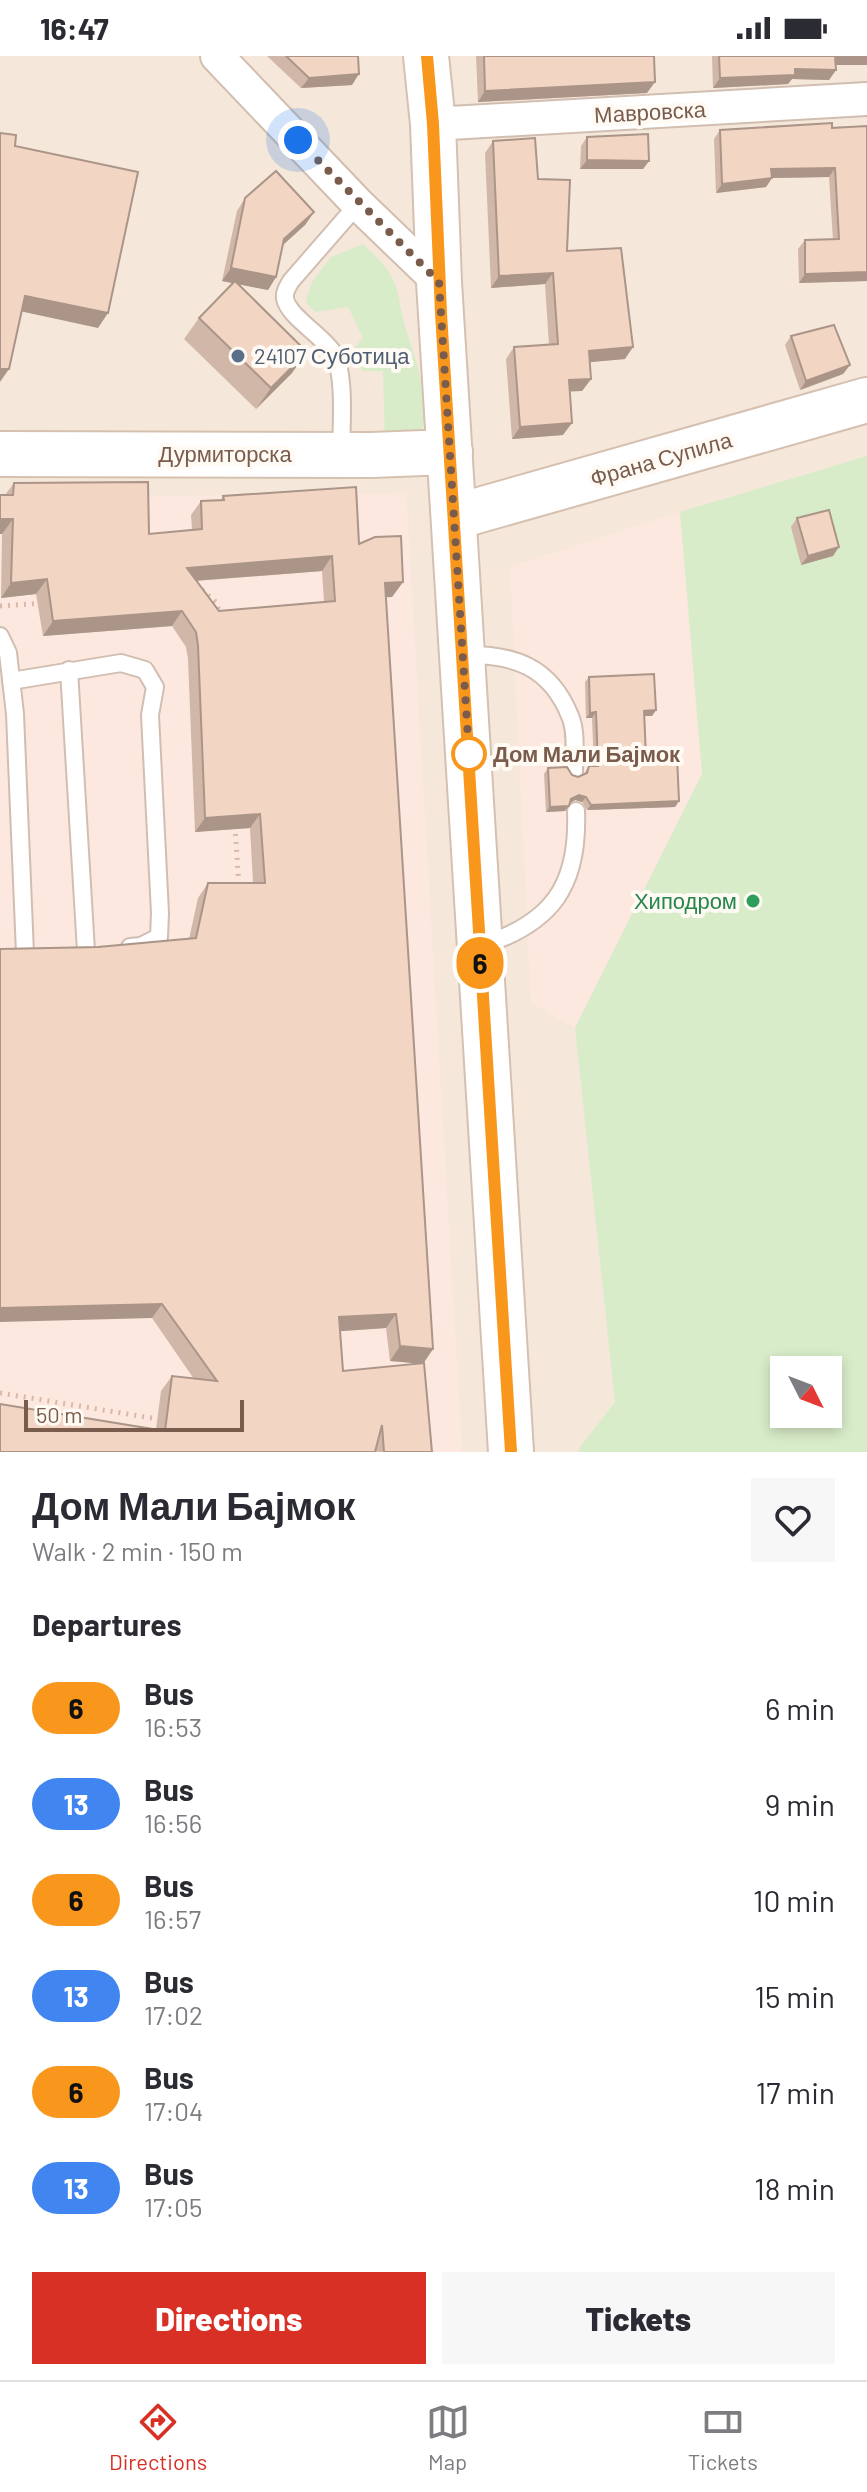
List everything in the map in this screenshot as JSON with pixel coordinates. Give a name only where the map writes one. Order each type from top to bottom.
[{"type":"main road","points":[[426,56],[433,124],[439,282],[511,1452]]},
{"type":"main road","name":"Франа Супила","points":[[455,517],[867,400]]},
{"type":"main road","name":"Дурмиторска","points":[[0,454],[450,452]]},
{"type":"street","points":[[217,56],[358,204],[439,282]]},
{"type":"street","name":"Мавровска","points":[[433,124],[867,99]]},
{"type":"lane","points":[[341,454],[337,358],[291,311],[285,302],[285,295],[291,281],[358,204]]},
{"type":"lane","points":[[0,636],[8,653],[15,714],[26,953]]},
{"type":"lane","points":[[463,655],[491,654],[534,667],[556,690],[572,718],[574,772]]},
{"type":"lane","points":[[11,681],[69,670],[121,663],[145,670],[155,687],[150,715],[159,937],[141,946],[93,950],[69,670]]},
{"type":"lane","points":[[479,946],[514,935],[547,911],[569,878],[577,835],[576,811]]},
{"type":"path","points":[[186,592],[202,590],[211,595],[217,603],[220,622]]},
{"type":"path","points":[[0,606],[47,602]]},
{"type":"path","points":[[233,811],[239,890]]},
{"type":"path","points":[[0,1393],[172,1421]]},
{"type":"shaded area","points":[[0,56],[867,56],[867,1452],[0,1452]]},
{"type":"shaded area","points":[[406,493],[462,1452],[0,1452],[0,498]]},
{"type":"shaded area","points":[[680,512],[702,774],[575,1028],[531,1003],[510,567]]},
{"type":"green space","points":[[363,244],[385,266],[396,286],[424,391],[425,419],[421,432],[385,447],[383,371],[363,371],[350,353],[363,338],[348,307],[315,312],[306,299],[312,282],[331,257]]},
{"type":"green space","name":"Хиподром","points":[[867,456],[867,1452],[579,1452],[615,1402],[575,1028],[702,774],[680,512]]},
{"type":"building","points":[[286,56],[358,56],[359,74],[309,78]]},
{"type":"building","points":[[484,56],[654,56],[655,82],[485,91]]},
{"type":"building","points":[[719,56],[835,56],[836,70],[795,69],[795,75],[720,78]]},
{"type":"building","points":[[832,123],[832,128],[867,126],[867,272],[805,274],[805,240],[839,239],[835,168],[771,169],[772,178],[722,184],[720,130]]},
{"type":"building","points":[[0,133],[16,135],[15,146],[138,172],[108,313],[25,296],[9,369],[0,369]]},
{"type":"building","points":[[648,134],[649,161],[587,160],[587,137]]},
{"type":"building","points":[[535,138],[538,179],[570,180],[567,251],[621,248],[633,347],[589,351],[591,379],[569,380],[572,423],[520,427],[514,347],[558,344],[553,273],[499,276],[493,141]]},
{"type":"building","points":[[276,171],[314,212],[284,239],[276,277],[231,268],[245,198]]},
{"type":"building","points":[[235,281],[307,352],[271,388],[199,318]]},
{"type":"building","points":[[834,325],[850,365],[806,381],[791,336]]},
{"type":"building","points":[[148,482],[149,534],[202,529],[201,501],[224,500],[223,496],[356,487],[359,544],[375,537],[401,536],[403,582],[385,583],[433,1349],[400,1346],[396,1314],[339,1317],[343,1371],[424,1363],[432,1452],[384,1452],[382,1425],[375,1452],[0,1452],[0,1404],[165,1431],[172,1376],[217,1381],[162,1304],[0,1308],[0,949],[98,947],[196,938],[208,883],[265,883],[260,814],[205,818],[196,632],[182,611],[53,621],[47,579],[11,583],[13,519],[0,519],[0,495],[13,495],[14,483]],"holes":[[[332,556],[335,601],[219,611],[187,568]]]},
{"type":"building","points":[[829,510],[839,547],[808,556],[797,518]]},
{"type":"building","points":[[654,674],[656,710],[644,711],[646,757],[677,756],[679,801],[591,805],[586,797],[579,795],[571,799],[569,806],[550,807],[548,768],[567,767],[572,775],[578,777],[587,773],[589,766],[598,766],[596,712],[590,713],[589,677]]},
{"type":"bus line","name":"6","points":[[427,56],[511,1452]]},
{"type":"place","name":"24107 Суботица","points":[[238,356]]},
{"type":"place","name":"Дом Мали Бајмок","points":[[469,754]]},
{"type":"place","name":"Хиподром","points":[[753,901]]},
{"type":"route","points":[[298,140],[358,204],[439,282],[469,754]]}]
